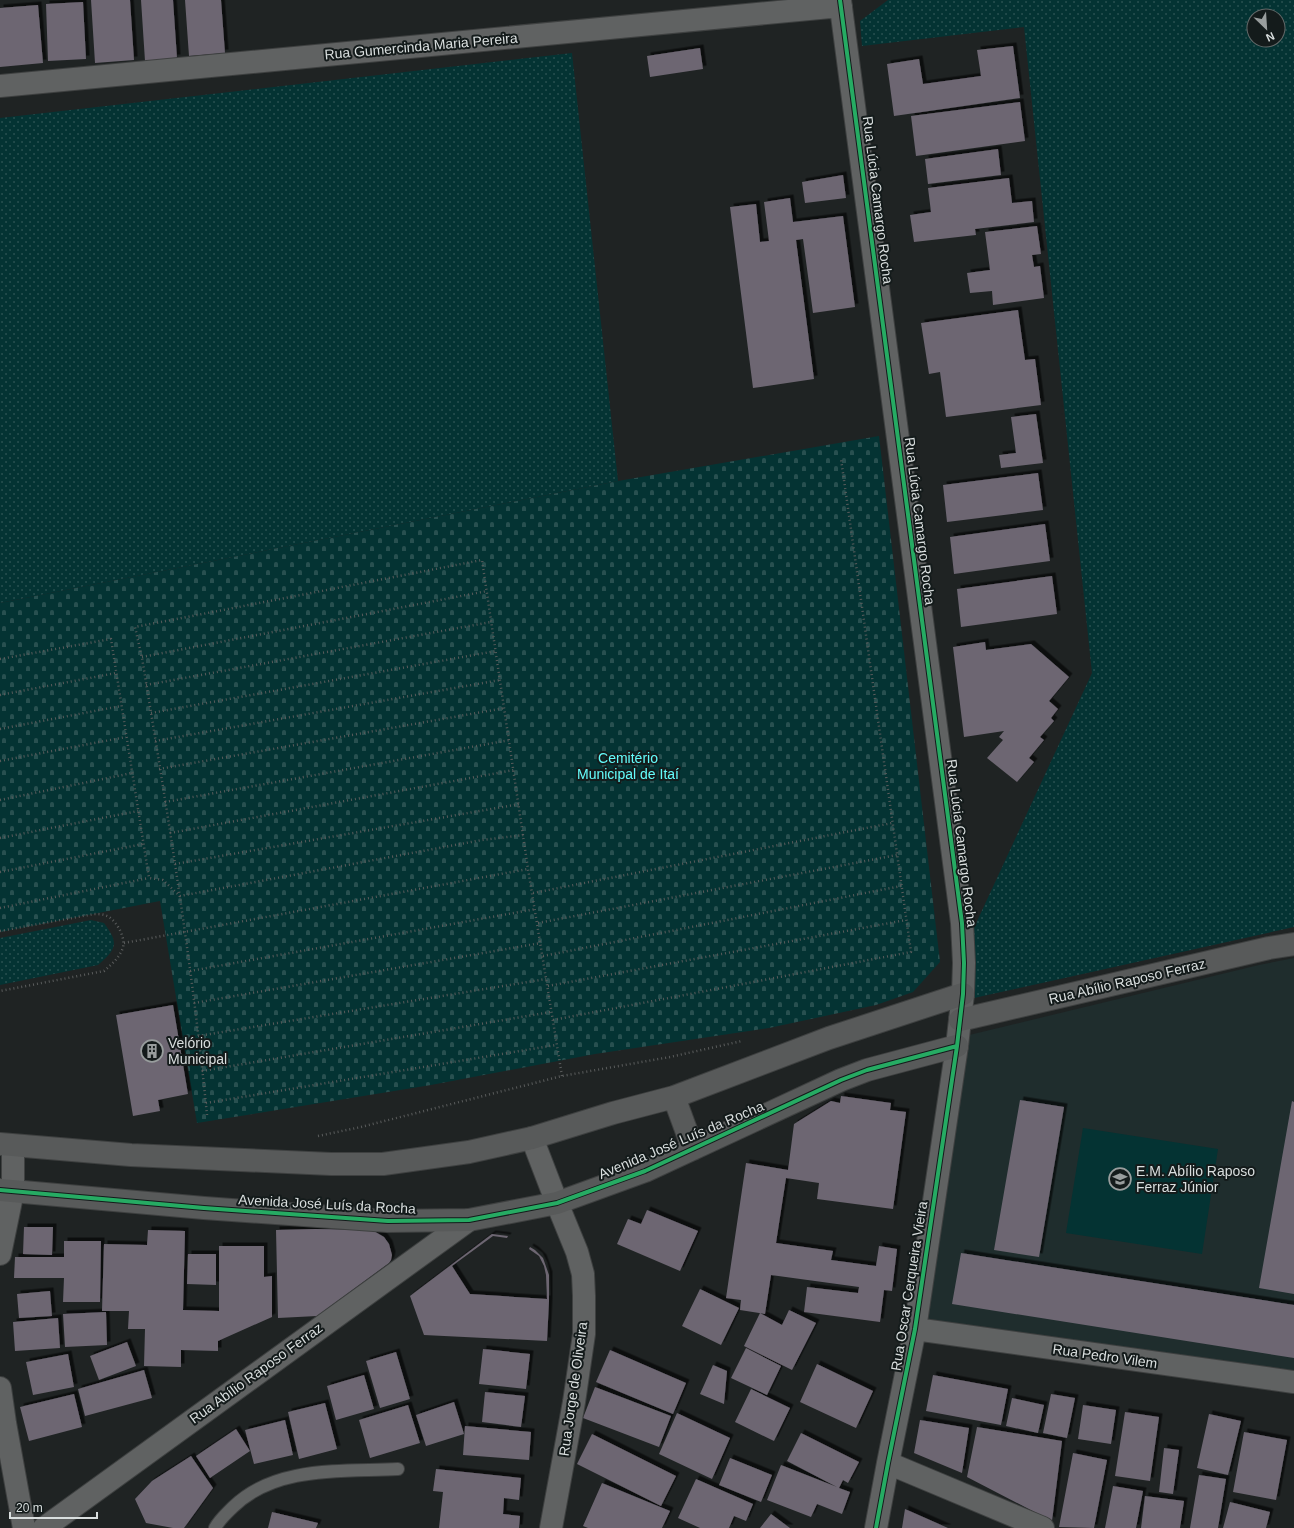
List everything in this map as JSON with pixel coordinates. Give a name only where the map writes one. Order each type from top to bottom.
[{"type":"street","name":"Rua Gumercinda Maria Pereira","points":[[0,86],[841,3]]},
{"type":"street","name":"Rua Lúcia Camargo Rocha","points":[[841,3],[962,922],[964,963],[963,994],[957,1046]]},
{"type":"street","name":"Rua Abílio Raposo Ferraz","points":[[960,1020],[1294,944]]},
{"type":"street","points":[[0,1254],[6,1190],[7,1145],[131,1155],[331,1164],[383,1164],[469,1152],[532,1138],[613,1113],[674,1097],[829,1038],[963,994]]},
{"type":"street","name":"Avenida José Luís da Rocha","points":[[6,1190],[197,1207],[388,1221],[469,1220],[557,1203],[644,1171],[841,1080],[867,1070],[957,1046]]},
{"type":"street","name":"Rua Oscar Cerqueira Vieira","points":[[876,1528],[915,1329],[957,1046]]},
{"type":"street","points":[[674,1097],[693,1149]]},
{"type":"street","name":"Rua Jorge de Oliveira","points":[[532,1138],[577,1252],[583,1274],[584,1334],[574,1402],[551,1528]]},
{"type":"street","name":"Rua Abílio Raposo Ferraz","points":[[44,1528],[469,1220]]},
{"type":"street","name":"Rua Pedro Vilem","points":[[915,1329],[1294,1382]]},
{"type":"street","points":[[0,1388],[24,1528]]},
{"type":"street","points":[[888,1463],[1043,1528]]},
{"type":"lane","points":[[215,1528],[240,1500],[256,1489],[270,1482],[292,1476],[324,1472],[398,1469]]},
{"type":"path","points":[[552,1020],[911,952],[841,459]]},
{"type":"path","points":[[207,1115],[180,896],[160,769],[154,741],[142,658],[135,627],[482,560],[520,804],[528,868],[536,909],[552,1020],[562,1076]]},
{"type":"path","points":[[142,658],[487,591]]},
{"type":"path","points":[[146,686],[491,622]]},
{"type":"path","points":[[0,659],[110,639],[149,878]]},
{"type":"path","points":[[151,713],[496,651]]},
{"type":"path","points":[[0,695],[116,673]]},
{"type":"path","points":[[154,741],[500,680]]},
{"type":"path","points":[[0,729],[121,706]]},
{"type":"path","points":[[160,769],[505,708]]},
{"type":"path","points":[[0,761],[126,737]]},
{"type":"path","points":[[165,802],[510,740]]},
{"type":"path","points":[[170,833],[514,770]]},
{"type":"path","points":[[0,800],[132,773]]},
{"type":"path","points":[[175,864],[520,804]]},
{"type":"path","points":[[0,838],[138,811]]},
{"type":"path","points":[[532,893],[892,823]]},
{"type":"path","points":[[180,896],[482,840],[524,835]]},
{"type":"path","points":[[0,872],[143,844]]},
{"type":"path","points":[[538,923],[897,855]]},
{"type":"path","points":[[124,943],[528,868]]},
{"type":"path","points":[[0,908],[149,878],[162,880],[180,896]]},
{"type":"path","points":[[543,956],[901,886]]},
{"type":"path","points":[[190,971],[536,909]]},
{"type":"path","points":[[0,931],[94,914],[102,914],[110,918],[115,923],[120,930],[124,943],[115,961],[104,971],[0,991]]},
{"type":"path","points":[[548,986],[906,920]]},
{"type":"path","points":[[194,1003],[541,943]]},
{"type":"path","points":[[198,1036],[546,979]]},
{"type":"path","points":[[202,1071],[551,1012]]},
{"type":"path","points":[[311,1137],[361,1127],[562,1076],[670,1056],[744,1040]]},
{"type":"path","points":[[206,1103],[556,1045]]},
{"type":"shaded area","name":"E.M. Abílio Raposo Ferraz Júnior","points":[[1294,958],[1294,1371],[927,1322],[965,1036],[1259,965]]},
{"type":"green space","points":[[888,0],[1294,0],[1294,927],[974,998],[972,932],[1092,673],[1024,27],[862,46],[860,21]]},
{"type":"green space","points":[[572,53],[618,481],[0,603],[0,118]]},
{"type":"green space","name":"Cemitério Municipal de Itaí","points":[[879,436],[940,962],[913,992],[876,1005],[769,1028],[595,1054],[431,1085],[197,1123],[160,901],[0,932],[0,603],[618,481]]},
{"type":"green space","points":[[91,920],[104,923],[114,941],[112,950],[98,965],[0,985],[0,938]]},
{"type":"green space","points":[[1083,1128],[1218,1149],[1202,1254],[1066,1233]]},
{"type":"building","points":[[91,0],[130,0],[134,60],[95,63]]},
{"type":"building","points":[[141,0],[173,0],[177,58],[145,61]]},
{"type":"building","points":[[185,0],[221,0],[225,53],[189,56]]},
{"type":"building","points":[[83,2],[86,59],[48,61],[46,4]]},
{"type":"building","points":[[38,5],[43,63],[0,67],[0,8]]},
{"type":"building","points":[[1013,46],[1020,98],[894,116],[887,64],[919,59],[923,84],[981,76],[977,50]]},
{"type":"building","points":[[700,48],[703,69],[650,77],[647,56]]},
{"type":"building","points":[[1020,102],[1025,141],[916,156],[911,116]]},
{"type":"building","points":[[998,149],[1001,175],[928,184],[925,159]]},
{"type":"building","points":[[843,175],[846,198],[805,203],[802,182]]},
{"type":"building","points":[[1009,178],[1012,203],[1032,201],[1034,222],[975,229],[976,235],[914,242],[910,215],[931,212],[928,188]]},
{"type":"building","points":[[790,198],[793,222],[843,216],[855,307],[813,313],[803,239],[796,240],[814,379],[753,388],[730,207],[756,204],[760,242],[769,241],[764,202]]},
{"type":"building","points":[[1037,226],[1041,254],[1032,255],[1034,267],[1040,266],[1044,298],[993,305],[992,291],[970,293],[967,273],[990,270],[985,232]]},
{"type":"building","points":[[1018,310],[1025,360],[1035,359],[1041,405],[946,417],[940,372],[929,374],[921,323]]},
{"type":"building","points":[[1036,414],[1043,463],[1001,468],[999,455],[1016,453],[1011,417]]},
{"type":"building","points":[[1038,473],[1043,510],[947,522],[943,485]]},
{"type":"building","points":[[1045,524],[1050,561],[954,574],[950,537]]},
{"type":"building","points":[[1052,576],[1057,614],[961,627],[957,589]]},
{"type":"building","points":[[985,642],[986,650],[1031,644],[1069,677],[1049,701],[1058,709],[1051,718],[1054,721],[1040,737],[1044,740],[1029,758],[1034,762],[1017,782],[987,758],[1003,740],[999,737],[1004,731],[964,737],[953,647]]},
{"type":"building","name":"Velório Municipal","points":[[173,1005],[188,1094],[158,1100],[160,1111],[133,1116],[116,1015]]},
{"type":"building","points":[[841,1096],[891,1103],[890,1110],[906,1112],[893,1209],[817,1199],[819,1183],[786,1178],[776,1243],[833,1251],[831,1260],[876,1266],[879,1246],[897,1249],[892,1291],[884,1290],[880,1322],[804,1312],[807,1287],[858,1293],[859,1287],[771,1275],[765,1314],[740,1310],[741,1300],[726,1298],[746,1163],[788,1170],[794,1124],[831,1101],[840,1103]]},
{"type":"building","points":[[1020,1100],[1064,1107],[1039,1257],[994,1250]]},
{"type":"building","points":[[1292,1101],[1294,1102],[1294,1294],[1259,1288]]},
{"type":"building","points":[[647,1210],[698,1231],[680,1271],[617,1244],[628,1219],[641,1224]]},
{"type":"building","points":[[24,1227],[53,1227],[52,1255],[23,1254]]},
{"type":"building","points":[[148,1230],[185,1231],[183,1310],[219,1311],[219,1246],[264,1246],[264,1277],[272,1276],[272,1317],[218,1341],[218,1351],[181,1350],[181,1367],[144,1366],[145,1329],[128,1329],[129,1311],[102,1311],[104,1244],[147,1245]]},
{"type":"building","points":[[276,1230],[372,1230],[384,1237],[389,1244],[392,1255],[391,1260],[317,1316],[278,1318]]},
{"type":"building","points":[[492,1234],[508,1236],[507,1238],[493,1236],[452,1266],[470,1294],[547,1299],[544,1266],[539,1256],[529,1249],[530,1247],[535,1250],[543,1258],[549,1275],[547,1341],[424,1335],[410,1296]]},
{"type":"building","points":[[64,1241],[101,1241],[100,1302],[63,1302],[64,1278],[14,1278],[15,1257],[64,1257]]},
{"type":"building","points":[[961,1253],[1294,1305],[1294,1358],[952,1304]]},
{"type":"building","points":[[188,1254],[216,1254],[216,1285],[187,1284]]},
{"type":"building","points":[[700,1289],[739,1308],[721,1345],[682,1326]]},
{"type":"building","points":[[50,1291],[52,1316],[19,1318],[17,1294]]},
{"type":"building","points":[[789,1310],[816,1323],[792,1370],[744,1346],[760,1313],[782,1325]]},
{"type":"building","points":[[106,1312],[107,1345],[65,1347],[63,1314]]},
{"type":"building","points":[[58,1318],[60,1348],[15,1351],[13,1322]]},
{"type":"building","points":[[127,1342],[136,1366],[99,1380],[90,1356]]},
{"type":"building","points":[[746,1348],[781,1366],[767,1395],[731,1378]]},
{"type":"building","points":[[483,1349],[530,1354],[526,1389],[479,1384]]},
{"type":"building","points":[[610,1350],[686,1383],[673,1414],[596,1382]]},
{"type":"building","points":[[396,1352],[410,1399],[380,1408],[366,1361]]},
{"type":"building","points":[[68,1354],[74,1387],[33,1395],[26,1362]]},
{"type":"building","points":[[817,1364],[873,1391],[856,1428],[800,1402]]},
{"type":"building","points":[[713,1365],[727,1371],[724,1404],[700,1394]]},
{"type":"building","points":[[144,1370],[152,1398],[85,1416],[78,1389]]},
{"type":"building","points":[[364,1375],[374,1409],[336,1420],[327,1386]]},
{"type":"building","points":[[933,1375],[1008,1389],[1001,1425],[926,1411]]},
{"type":"building","points":[[595,1387],[671,1416],[659,1447],[583,1418]]},
{"type":"building","points":[[751,1389],[790,1408],[774,1441],[735,1422]]},
{"type":"building","points":[[485,1392],[525,1396],[521,1427],[482,1422]]},
{"type":"building","points":[[74,1394],[82,1427],[29,1441],[20,1407]]},
{"type":"building","points":[[1051,1394],[1075,1398],[1067,1438],[1043,1433]]},
{"type":"building","points":[[1012,1398],[1044,1405],[1038,1433],[1006,1426]]},
{"type":"building","points":[[454,1402],[464,1434],[426,1446],[416,1415]]},
{"type":"building","points":[[325,1403],[337,1449],[299,1459],[288,1412]]},
{"type":"building","points":[[408,1405],[420,1443],[370,1458],[359,1420]]},
{"type":"building","points":[[1083,1405],[1116,1410],[1111,1444],[1078,1439]]},
{"type":"building","points":[[1125,1412],[1159,1417],[1150,1481],[1115,1476]]},
{"type":"building","points":[[677,1413],[730,1438],[712,1479],[659,1454]]},
{"type":"building","points":[[1209,1414],[1241,1421],[1228,1475],[1197,1468]]},
{"type":"building","points":[[285,1420],[293,1455],[254,1464],[245,1430]]},
{"type":"building","points":[[920,1420],[969,1428],[962,1473],[914,1453]]},
{"type":"building","points":[[465,1426],[531,1432],[529,1460],[463,1455]]},
{"type":"building","points":[[977,1427],[1062,1441],[1052,1521],[967,1477]]},
{"type":"building","points":[[236,1429],[250,1451],[210,1478],[196,1456]]},
{"type":"building","points":[[1244,1432],[1287,1440],[1276,1500],[1233,1492]]},
{"type":"building","points":[[801,1433],[859,1462],[848,1483],[843,1480],[839,1488],[850,1492],[842,1514],[817,1504],[811,1517],[767,1500],[781,1465],[837,1487],[787,1461]]},
{"type":"building","points":[[592,1434],[676,1476],[661,1506],[577,1464]]},
{"type":"building","points":[[1164,1448],[1179,1450],[1173,1494],[1159,1492]]},
{"type":"building","points":[[1073,1453],[1107,1460],[1094,1528],[1059,1527]]},
{"type":"building","points":[[191,1456],[213,1488],[184,1528],[173,1528],[146,1523],[135,1499],[152,1481]]},
{"type":"building","points":[[730,1458],[772,1475],[761,1502],[719,1485]]},
{"type":"building","points":[[436,1469],[521,1478],[519,1500],[504,1498],[503,1514],[520,1516],[519,1528],[439,1528],[443,1492],[433,1491]]},
{"type":"building","points":[[1199,1475],[1226,1479],[1218,1528],[1190,1528]]},
{"type":"building","points":[[696,1479],[753,1504],[746,1521],[734,1516],[729,1528],[700,1528],[678,1518]]},
{"type":"building","points":[[602,1483],[670,1511],[662,1528],[588,1528],[583,1526]]},
{"type":"building","points":[[1113,1486],[1143,1491],[1136,1528],[1105,1528]]},
{"type":"building","points":[[1145,1496],[1184,1501],[1180,1528],[1141,1528]]},
{"type":"building","points":[[1230,1502],[1270,1512],[1266,1528],[1223,1528]]},
{"type":"building","points":[[905,1509],[948,1528],[902,1528]]},
{"type":"building","points":[[272,1512],[318,1523],[316,1528],[268,1528]]},
{"type":"building","points":[[771,1514],[790,1528],[760,1528]]},
{"type":"cycle path","points":[[840,0],[962,923],[964,963],[963,994],[957,1046],[915,1329],[876,1528]]},
{"type":"cycle path","points":[[0,1190],[204,1208],[388,1221],[469,1220],[557,1203],[645,1171],[841,1080],[867,1070],[957,1046]]},
{"type":"place","name":"Velório Municipal","points":[[152,1051]]},
{"type":"place","name":"E.M. Abílio Raposo Ferraz Júnior","points":[[1120,1179]]}]
